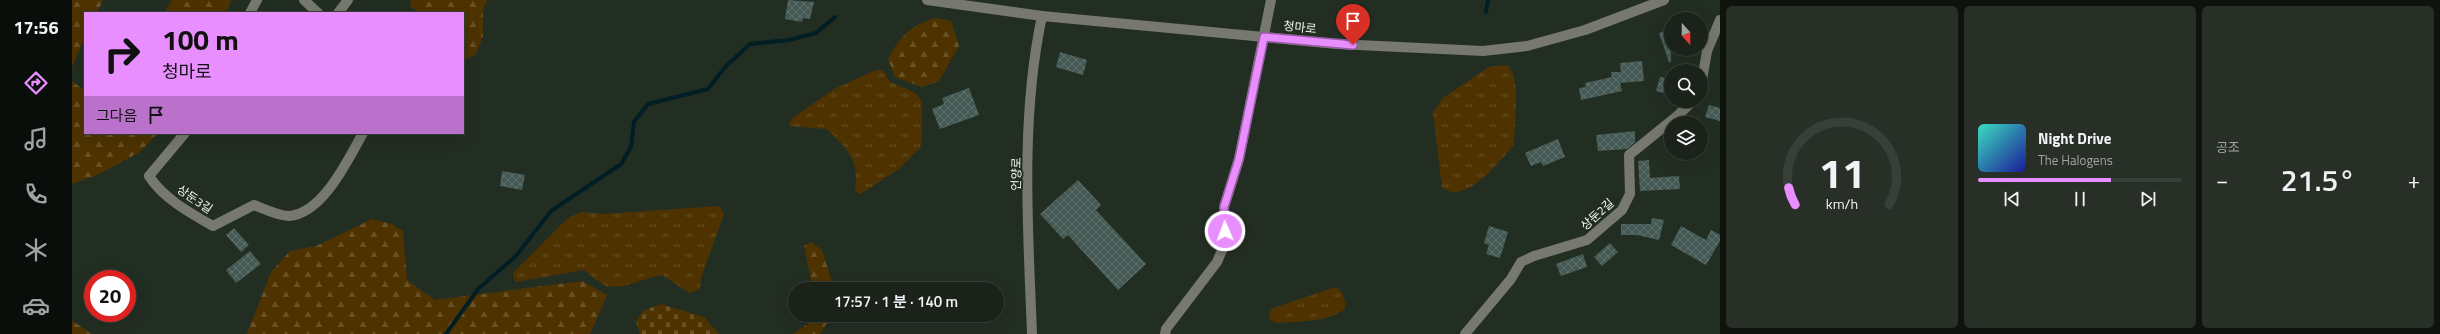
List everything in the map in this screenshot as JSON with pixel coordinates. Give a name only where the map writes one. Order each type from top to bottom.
[{"type":"street","points":[[251,12],[257,0]]},
{"type":"street","points":[[304,0],[317,12]]},
{"type":"street","points":[[339,12],[348,0]]},
{"type":"street","name":"청마로","points":[[927,0],[1042,16],[1337,44],[1476,51],[1505,50],[1527,46],[1585,30],[1664,0]]},
{"type":"street","points":[[1165,334],[1166,329],[1217,262],[1225,243],[1224,207],[1239,159],[1271,0]]},
{"type":"street","name":"언양로","points":[[1032,334],[1029,192],[1030,109],[1035,50],[1042,16]]},
{"type":"street","points":[[1705,64],[1707,51],[1720,20]]},
{"type":"street","name":"상둔2길","points":[[1465,334],[1511,279],[1521,262],[1534,256],[1587,240],[1622,210],[1630,194],[1629,155],[1686,108]]},
{"type":"street","name":"상둔3길","points":[[184,134],[149,176],[156,188],[195,216],[212,226],[254,205],[289,216],[313,207],[328,191],[341,172],[362,134]]},
{"type":"green space","points":[[72,0],[103,0],[97,12],[84,12],[84,39],[72,67]]},
{"type":"green space","points":[[172,0],[231,0],[226,12],[165,12]]},
{"type":"green space","points":[[411,0],[487,0],[483,9],[483,36],[476,54],[464,60],[464,12],[418,12],[410,6]]},
{"type":"green space","points":[[936,18],[951,21],[959,46],[939,81],[922,87],[895,77],[888,59],[892,51],[907,32],[920,24]]},
{"type":"green space","points":[[1507,65],[1512,71],[1516,90],[1514,145],[1481,180],[1471,187],[1461,191],[1451,192],[1442,187],[1433,113],[1444,97],[1489,67]]},
{"type":"green space","points":[[876,70],[883,70],[889,81],[917,94],[922,102],[922,139],[920,148],[899,169],[860,194],[855,189],[855,170],[850,155],[846,148],[827,129],[789,126],[791,119],[834,89]]},
{"type":"green space","points":[[72,81],[84,90],[84,134],[157,134],[140,152],[97,175],[72,184]]},
{"type":"green space","points":[[720,206],[724,214],[701,278],[700,289],[690,293],[662,275],[616,287],[610,287],[604,285],[584,270],[515,282],[513,273],[568,218],[581,212],[605,214]]},
{"type":"green space","points":[[372,219],[392,224],[403,231],[407,280],[435,300],[582,281],[607,295],[590,334],[247,334],[271,272],[290,251],[316,246]]},
{"type":"green space","points":[[811,242],[822,250],[832,282],[812,282],[804,246]]},
{"type":"green space","points":[[1336,287],[1342,294],[1345,306],[1345,309],[1338,314],[1321,319],[1276,323],[1270,319],[1269,313],[1273,308]]},
{"type":"green space","points":[[661,304],[704,317],[719,334],[640,334],[636,321],[643,311]]},
{"type":"green space","points":[[73,321],[92,334],[72,334]]},
{"type":"green space","points":[[828,322],[820,334],[793,334],[809,323]]},
{"type":"building","points":[[788,0],[814,2],[810,19],[803,18],[802,22],[785,19]]},
{"type":"building","points":[[1664,31],[1664,48],[1659,33]]},
{"type":"building","points":[[1060,52],[1087,60],[1083,75],[1056,67]]},
{"type":"building","points":[[1667,56],[1671,56],[1671,62],[1669,62]]},
{"type":"building","points":[[1642,61],[1644,81],[1620,83],[1622,91],[1581,100],[1579,88],[1586,87],[1585,83],[1612,77],[1611,72],[1621,72],[1620,63]]},
{"type":"building","points":[[1660,77],[1664,78],[1664,93],[1656,91]]},
{"type":"building","points":[[969,88],[979,115],[940,129],[932,109],[944,104],[942,98]]},
{"type":"building","points":[[1709,105],[1720,108],[1720,121],[1705,116]]},
{"type":"building","points":[[1635,131],[1635,142],[1627,149],[1598,151],[1596,135]]},
{"type":"building","points":[[1558,139],[1565,157],[1543,166],[1541,162],[1531,166],[1525,153]]},
{"type":"building","points":[[1649,160],[1650,178],[1679,176],[1680,189],[1640,191],[1638,161]]},
{"type":"building","points":[[502,171],[525,175],[522,190],[500,186]]},
{"type":"building","points":[[1078,180],[1101,205],[1096,210],[1146,264],[1118,290],[1068,235],[1063,239],[1040,214]]},
{"type":"building","points":[[1652,218],[1664,220],[1659,240],[1637,235],[1621,235],[1621,224],[1651,224]]},
{"type":"building","points":[[1489,226],[1508,232],[1500,258],[1486,254],[1489,245],[1484,243]]},
{"type":"building","points":[[1681,226],[1706,240],[1711,230],[1720,235],[1720,241],[1706,265],[1671,245]]},
{"type":"building","points":[[234,228],[249,245],[241,252],[226,235]]},
{"type":"building","points":[[1610,243],[1618,252],[1602,266],[1594,257]]},
{"type":"building","points":[[250,251],[261,264],[236,283],[226,270]]},
{"type":"building","points":[[1583,254],[1587,267],[1561,276],[1556,264]]},
{"type":"waterway","points":[[1486,12],[1488,0]]},
{"type":"waterway","points":[[446,334],[478,289],[516,256],[551,211],[621,164],[631,147],[634,122],[648,104],[708,89],[725,67],[750,44],[789,40],[816,33],[835,17]]},
{"type":"route","points":[[1225,231],[1224,207],[1239,159],[1264,37],[1353,45]]}]
